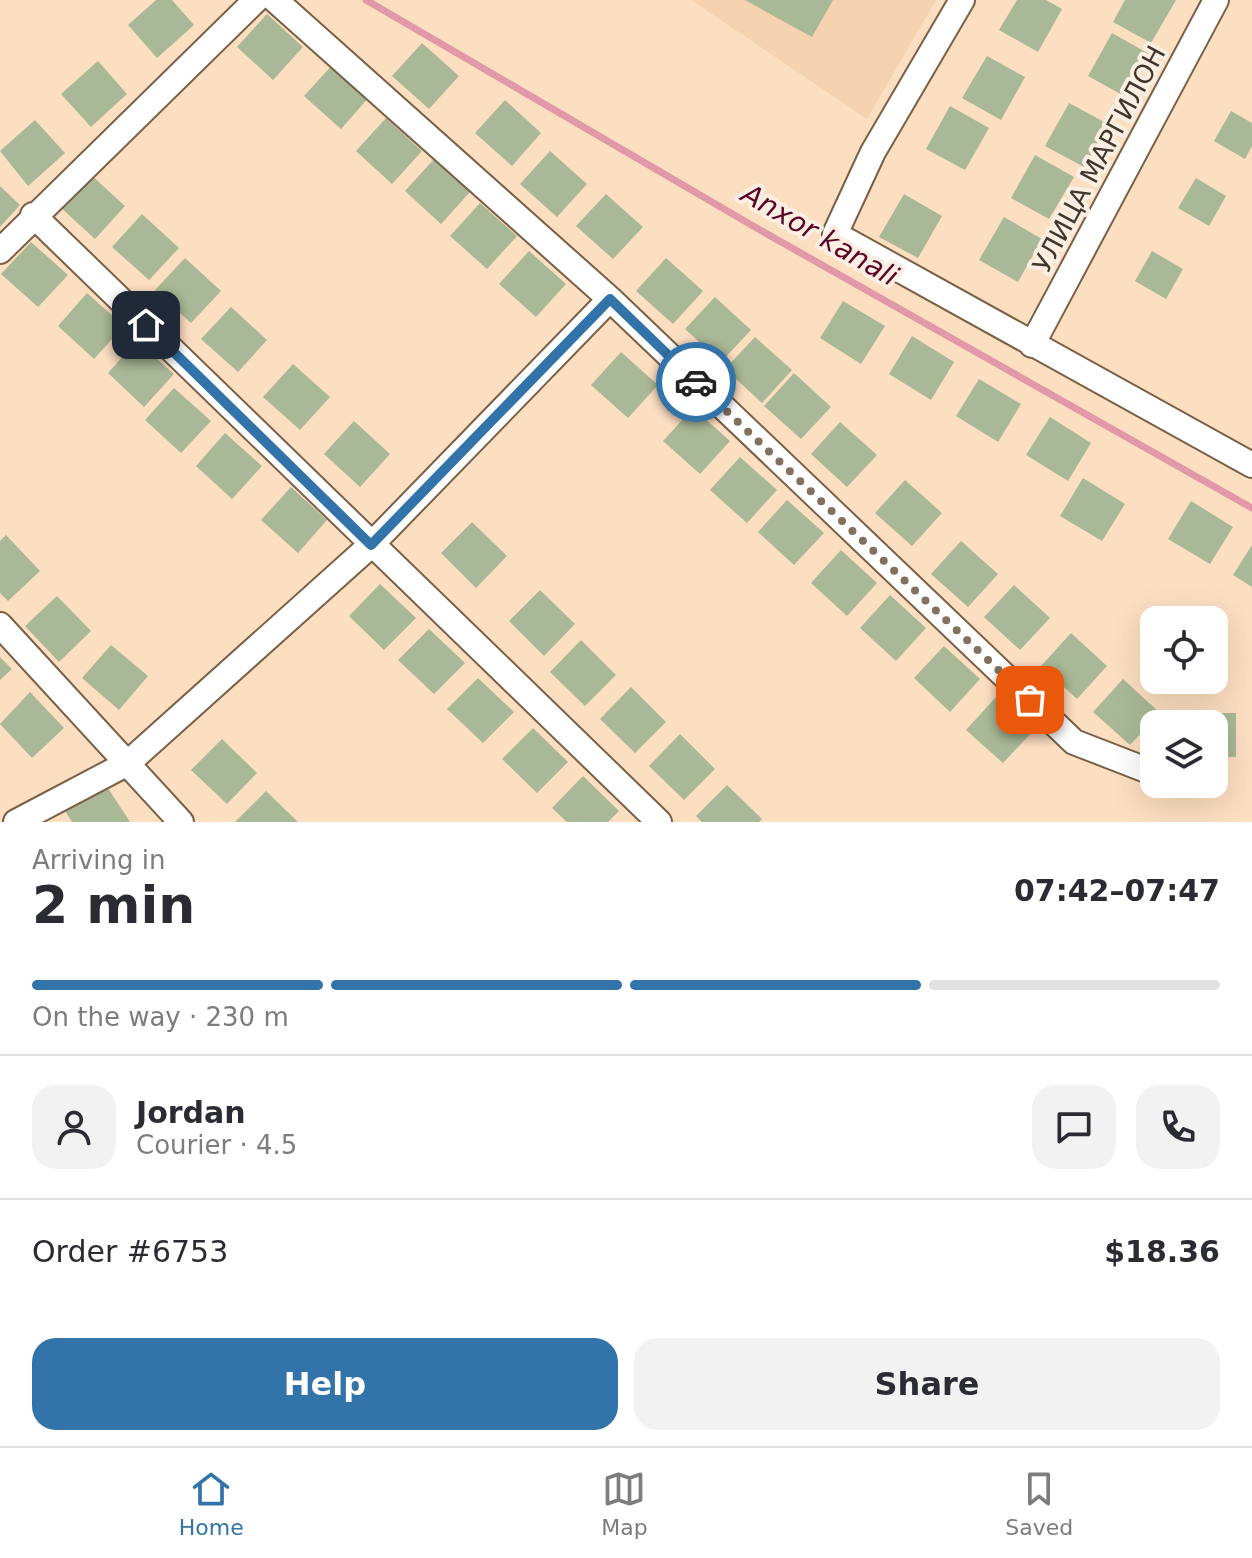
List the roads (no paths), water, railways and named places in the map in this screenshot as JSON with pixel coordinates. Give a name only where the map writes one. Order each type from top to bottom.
[{"type":"street","points":[[0,251],[33,215],[256,0]]},
{"type":"street","points":[[275,0],[610,299],[1074,742],[1140,768]]},
{"type":"street","points":[[962,0],[873,152],[835,234],[1252,465]]},
{"type":"street","name":"УЛИЦА МАРГИЛОН","points":[[1032,345],[1216,0]]},
{"type":"street","points":[[33,215],[659,822]]},
{"type":"street","points":[[16,822],[128,763],[371,545],[610,299]]},
{"type":"street","points":[[0,625],[181,822]]},
{"type":"waterway","name":"Anxor kanali","points":[[366,0],[760,230],[1252,508]]}]
